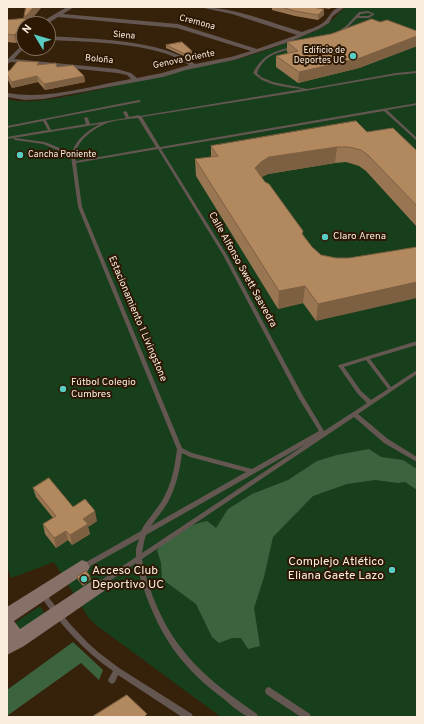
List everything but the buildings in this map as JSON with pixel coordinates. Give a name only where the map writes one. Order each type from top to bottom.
[{"type":"street","points":[[57,15],[71,7]]},
{"type":"street","points":[[202,7],[233,13],[301,34]]},
{"type":"street","name":"Genova Oriente","points":[[7,95],[17,97],[44,97],[163,75],[194,66],[232,59],[287,41],[324,24],[342,7]]},
{"type":"street","points":[[322,12],[334,13]]},
{"type":"street","name":"Cremona","points":[[57,15],[182,27],[258,51]]},
{"type":"street","name":"Siena","points":[[56,39],[151,48],[186,60],[194,66]]},
{"type":"street","points":[[9,62],[16,54]]},
{"type":"street","name":"Boloña","points":[[9,62],[117,71],[129,74],[136,80]]},
{"type":"street","points":[[7,616],[86,565]]},
{"type":"street","points":[[7,625],[12,644],[98,586]]},
{"type":"lane","points":[[334,36],[347,27],[356,17],[363,12],[374,14],[372,17],[356,17]]},
{"type":"lane","points":[[294,47],[281,50],[266,57],[258,64],[255,73],[260,78],[266,80],[308,90]]},
{"type":"lane","points":[[411,72],[417,78]]},
{"type":"lane","points":[[8,138],[88,124],[107,119],[148,115],[417,72]]},
{"type":"lane","points":[[7,127],[139,101]]},
{"type":"lane","points":[[75,162],[417,104]]},
{"type":"lane","points":[[145,110],[148,115]]},
{"type":"lane","points":[[384,110],[417,140]]},
{"type":"lane","points":[[125,112],[128,118]]},
{"type":"lane","name":"Calle Alfonso Swett Saavedra","points":[[139,116],[225,256],[321,434]]},
{"type":"lane","points":[[86,118],[88,124]]},
{"type":"lane","points":[[8,138],[44,143],[73,155],[75,147],[82,136],[107,119]]},
{"type":"lane","points":[[44,120],[50,131]]},
{"type":"lane","points":[[66,123],[70,127]]},
{"type":"lane","points":[[18,125],[23,135]]},
{"type":"lane","name":"Estacionamiento 1 Livingstone","points":[[73,155],[80,207],[180,449]]},
{"type":"lane","points":[[370,403],[359,392],[341,366],[417,343]]},
{"type":"lane","points":[[367,358],[391,390]]},
{"type":"lane","points":[[98,586],[321,434],[417,372]]},
{"type":"lane","points":[[354,414],[386,441],[417,460]]},
{"type":"lane","points":[[86,565],[252,471],[321,434]]},
{"type":"lane","points":[[252,471],[190,455],[180,449],[176,474],[171,490],[163,505],[144,532],[138,558],[153,606],[173,644],[201,677],[217,691],[254,717]]},
{"type":"lane","points":[[42,594],[73,633],[108,664],[189,717]]},
{"type":"lane","points":[[112,680],[117,670]]},
{"type":"lane","points":[[269,691],[307,717]]},
{"type":"green space","points":[[347,7],[417,7],[417,717],[221,717],[96,625],[88,617],[54,562],[11,578],[7,566],[7,99],[17,101],[39,101],[52,99],[183,69],[231,61],[276,47],[320,29]]},
{"type":"green space","points":[[369,449],[381,457],[403,460],[417,469],[417,490],[405,482],[398,483],[375,480],[347,484],[313,496],[273,537],[264,577],[254,608],[260,646],[248,649],[241,638],[232,638],[219,643],[212,637],[196,604],[162,579],[161,563],[157,550],[174,535],[193,525],[207,521],[216,528],[228,509],[252,494],[288,480],[317,461],[337,455]]},
{"type":"green space","points":[[40,606],[45,614],[7,639],[7,628]]},
{"type":"green space","points":[[73,642],[103,670],[99,680],[81,663],[7,716],[7,690]]},
{"type":"place","name":"Edificio de Deportes UC","points":[[353,56]]},
{"type":"place","name":"Cancha Poniente","points":[[20,155]]},
{"type":"place","name":"Claro Arena","points":[[325,237]]},
{"type":"place","name":"Fútbol Colegio Cumbres","points":[[63,389]]},
{"type":"place","name":"Complejo Atlético Eliana Gaete Lazo","points":[[392,570]]},
{"type":"place","name":"Acceso Club Deportivo UC","points":[[84,579]]}]
